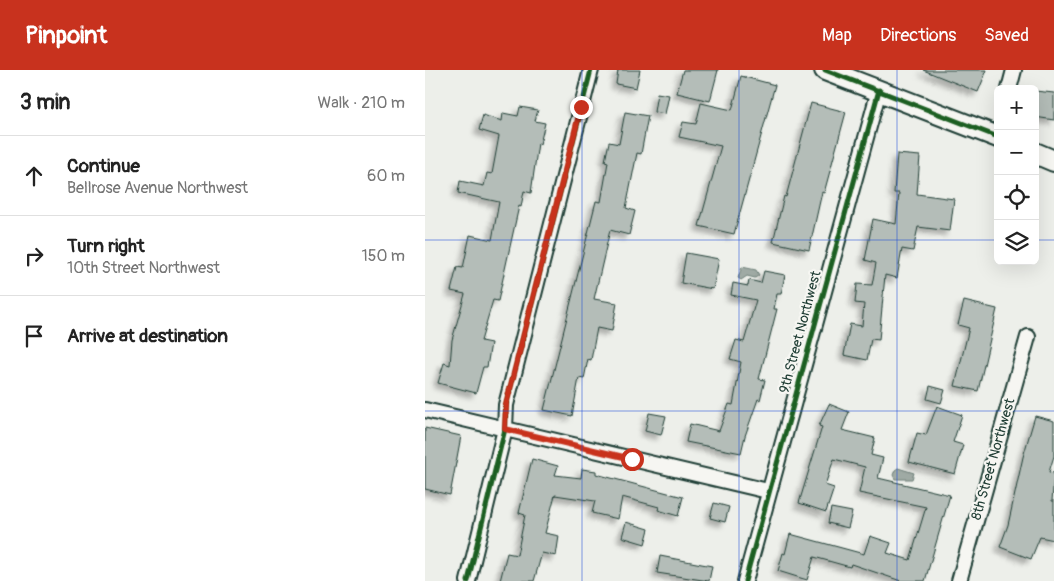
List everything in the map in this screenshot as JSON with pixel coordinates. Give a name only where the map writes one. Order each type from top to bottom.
[{"type":"main road","points":[[825,70],[994,131]]},
{"type":"main road","points":[[1039,155],[1054,161]]},
{"type":"street","points":[[468,581],[505,429],[506,405],[591,70]]},
{"type":"street","points":[[1010,85],[1014,70]]},
{"type":"street","name":"9th Street Northwest","points":[[745,581],[768,490],[879,90]]},
{"type":"street","name":"8th Street Northwest","points":[[959,581],[1028,337]]},
{"type":"street","points":[[425,410],[768,490]]},
{"type":"shaded area","points":[[742,267],[756,270],[759,275],[755,278],[747,276],[741,280],[738,278]]},
{"type":"shaded area","points":[[898,468],[914,473],[912,479],[895,479],[893,475]]},
{"type":"building","points":[[618,70],[640,70],[636,88],[616,84]]},
{"type":"building","points":[[683,70],[718,70],[710,101],[677,93]]},
{"type":"building","points":[[923,70],[987,70],[978,92]]},
{"type":"building","points":[[741,76],[775,85],[734,234],[699,226],[721,146],[679,137],[683,122],[696,124],[701,103],[732,110]]},
{"type":"building","points":[[1039,91],[1054,93],[1054,120],[1039,118]]},
{"type":"building","points":[[657,93],[669,95],[665,114],[654,112]]},
{"type":"building","points":[[811,103],[846,112],[824,193],[822,192],[809,250],[773,242],[784,196],[786,197]]},
{"type":"building","points":[[520,107],[538,110],[535,121],[545,123],[540,144],[538,143],[531,193],[524,191],[498,301],[493,300],[481,341],[491,343],[487,367],[483,367],[476,393],[438,383],[444,363],[450,365],[452,340],[465,294],[451,291],[457,267],[463,268],[470,235],[492,240],[499,202],[458,193],[460,181],[484,186],[487,173],[492,174],[499,136],[479,130],[483,115],[502,121],[503,113],[518,116]]},
{"type":"building","points":[[625,112],[648,116],[641,154],[637,153],[626,208],[635,211],[629,235],[610,230],[594,299],[617,303],[612,331],[597,328],[591,360],[588,359],[584,379],[579,378],[572,416],[544,410],[596,201],[601,202],[608,162],[605,161],[609,142],[619,144]]},
{"type":"building","points":[[897,154],[920,156],[917,194],[954,199],[950,231],[918,227],[913,251],[902,249],[897,278],[885,275],[879,340],[871,339],[867,360],[844,355],[850,324],[862,326],[864,304],[855,303],[857,284],[872,285],[876,263],[865,260],[873,219],[896,224],[899,193],[894,193]]},
{"type":"building","points":[[686,253],[719,259],[713,289],[681,283]]},
{"type":"building","points":[[764,271],[785,275],[781,294],[777,294],[774,309],[777,309],[759,379],[765,380],[760,400],[758,399],[745,436],[741,453],[686,442],[690,424],[719,431],[729,404],[733,405],[741,362],[730,359],[736,340],[744,342],[756,300],[731,295],[733,283],[748,286],[749,280],[761,283]]},
{"type":"building","points":[[964,301],[997,309],[978,391],[955,386],[969,328],[958,325]]},
{"type":"building","points":[[930,386],[945,390],[941,403],[927,399]]},
{"type":"building","points":[[829,404],[849,412],[842,430],[875,438],[871,455],[883,458],[878,478],[950,495],[925,581],[901,581],[851,564],[850,567],[814,557],[807,580],[778,571],[790,534],[864,554],[870,536],[891,543],[887,553],[910,560],[926,507],[859,493],[865,467],[834,459],[825,485],[834,488],[826,512],[799,503],[822,427],[819,426]]},
{"type":"building","points":[[937,406],[962,415],[953,442],[963,445],[955,474],[909,462],[917,433],[926,435]]},
{"type":"building","points":[[649,413],[666,416],[661,435],[645,431]]},
{"type":"building","points":[[1035,416],[1054,421],[1054,456],[1049,472],[1054,473],[1052,501],[1054,501],[1054,540],[1040,537],[1031,559],[1000,547],[1008,525],[1023,457]]},
{"type":"building","points":[[425,428],[461,436],[450,495],[425,489]]},
{"type":"building","points":[[532,459],[558,466],[555,475],[581,478],[582,469],[596,471],[596,474],[683,497],[678,516],[658,510],[659,507],[622,497],[618,519],[592,513],[595,501],[555,495],[545,533],[559,536],[556,556],[542,553],[534,581],[500,581],[507,553],[517,555],[525,515],[519,513]]},
{"type":"building","points":[[714,503],[729,507],[725,522],[710,518]]},
{"type":"building","points":[[831,508],[852,512],[848,528],[828,523]]},
{"type":"building","points":[[626,522],[649,529],[645,544],[622,537]]},
{"type":"building","points":[[660,556],[712,566],[709,581],[657,573]]},
{"type":"cycle path","points":[[468,581],[505,429],[506,405],[591,70]]},
{"type":"cycle path","points":[[825,70],[994,135]]},
{"type":"cycle path","points":[[745,581],[879,90]]},
{"type":"route","points":[[581,107],[506,405],[505,429],[632,459]]}]
